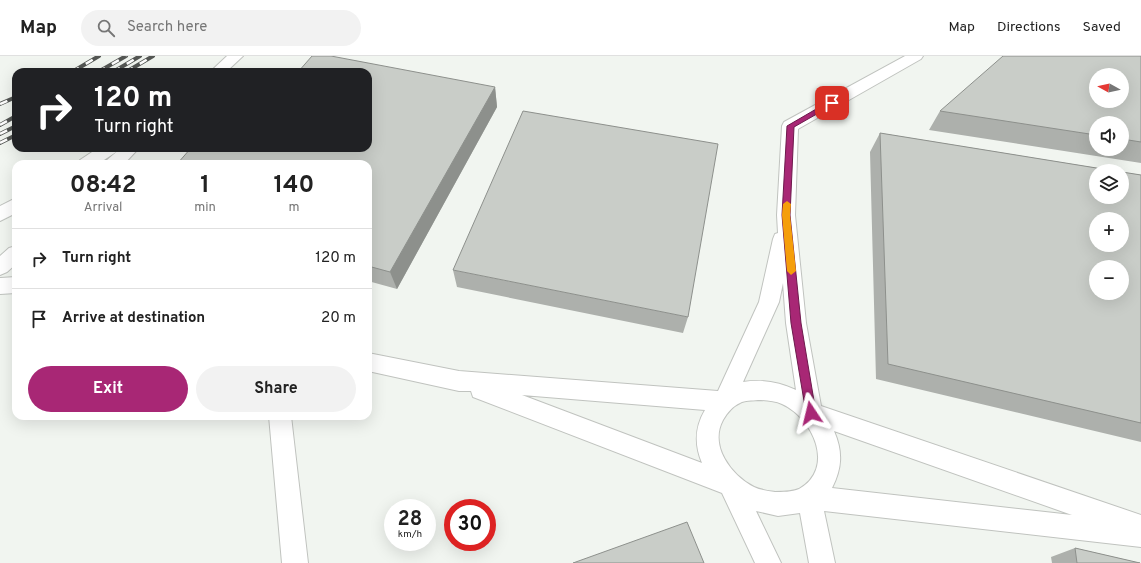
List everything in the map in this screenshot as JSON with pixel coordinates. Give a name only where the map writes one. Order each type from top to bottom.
[{"type":"street","points":[[222,68],[236,56]]},
{"type":"street","points":[[811,413],[796,323],[786,215],[790,126],[916,56]]},
{"type":"street","points":[[92,160],[104,152]]},
{"type":"street","points":[[118,160],[126,152]]},
{"type":"street","points":[[0,214],[12,207]]},
{"type":"street","points":[[768,563],[730,486],[716,468],[708,450],[708,431],[713,414],[724,401],[769,302],[786,215]]},
{"type":"street","points":[[0,286],[12,285]]},
{"type":"street","points":[[372,363],[459,381],[724,401],[740,393],[758,390],[777,392],[796,400],[811,413],[823,430],[830,448],[829,467],[822,484],[809,497],[790,504],[769,504],[748,498],[730,486],[459,381]]},
{"type":"street","points":[[811,413],[1141,526]]},
{"type":"street","points":[[280,420],[295,563]]},
{"type":"street","points":[[809,497],[1141,535]]},
{"type":"street","points":[[809,497],[822,563]]},
{"type":"building","points":[[312,56],[331,56],[495,87],[390,272],[372,267],[372,160],[180,160],[188,152],[372,152],[372,68],[302,68]]},
{"type":"building","points":[[1003,56],[1141,56],[1141,142],[1129,140],[1129,116],[1089,116],[1089,134],[940,111]]},
{"type":"building","points":[[523,111],[718,144],[688,317],[453,270]]},
{"type":"building","points":[[880,133],[1089,167],[1089,204],[1129,204],[1129,173],[1141,175],[1141,423],[888,364]]},
{"type":"building","points":[[687,522],[704,563],[573,563]]},
{"type":"building","points":[[1075,548],[1140,563],[1077,563]]},
{"type":"railway","points":[[79,68],[99,56]]},
{"type":"railway","points":[[105,68],[126,56]]},
{"type":"railway","points":[[120,68],[140,56]]},
{"type":"railway","points":[[133,68],[153,56]]},
{"type":"railway","points":[[0,104],[12,99]]},
{"type":"railway","points":[[0,125],[12,118]]},
{"type":"railway","points":[[0,134],[12,128]]},
{"type":"railway","points":[[0,143],[12,137]]},
{"type":"slow traffic","points":[[787,204],[786,215],[791,271]]},
{"type":"route","points":[[811,413],[796,323],[786,215],[790,126],[832,103]]}]
